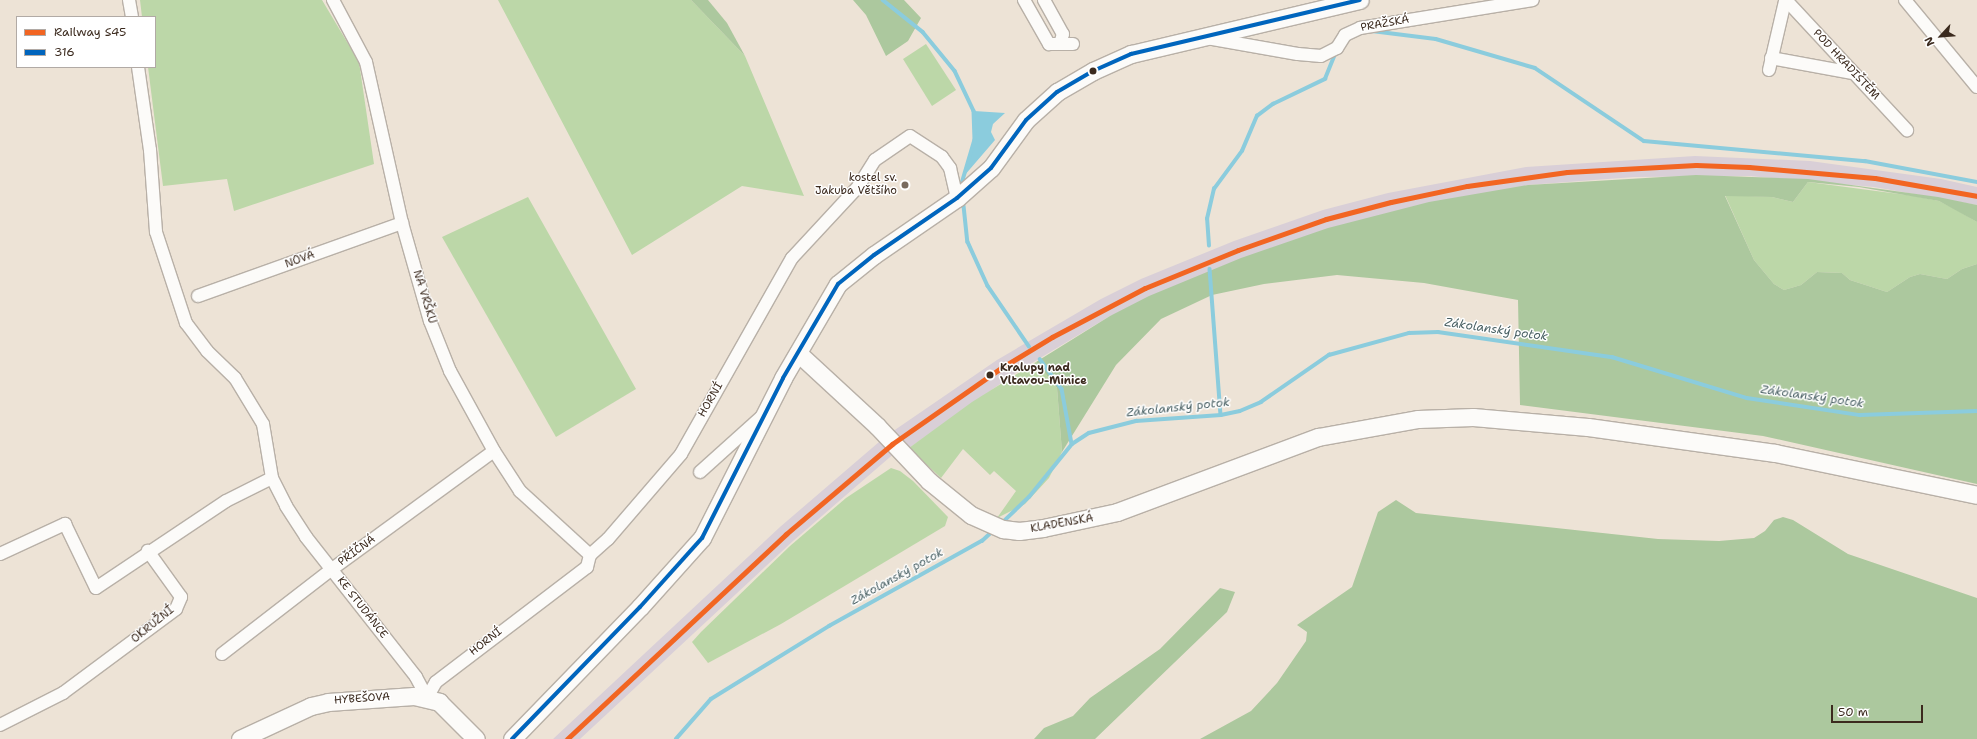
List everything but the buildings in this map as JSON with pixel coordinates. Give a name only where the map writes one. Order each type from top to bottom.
[{"type":"main road","name":"PRAŽSKÁ","points":[[512,739],[640,607],[702,538],[765,414],[838,284],[874,255],[957,198],[991,168],[1026,120],[1057,92],[1093,71],[1131,54],[1200,36],[1360,0]]},
{"type":"main road","name":"KLADENSKÁ","points":[[798,353],[877,426],[929,481],[971,514],[985,522],[1003,529],[1018,531],[1117,512],[1318,437],[1418,419],[1473,417],[1588,427],[1775,453],[1977,495]]},
{"type":"main road","name":"HYBEŠOVA","points":[[240,739],[311,706],[328,702],[414,696],[427,698],[446,707],[476,739]]},
{"type":"street","points":[[130,0],[132,16]]},
{"type":"street","name":"NA VRŠKU","points":[[333,0],[366,62],[402,224],[430,321],[450,371],[494,451],[530,503],[590,555]]},
{"type":"street","points":[[1024,0],[1049,44],[1073,44]]},
{"type":"street","points":[[1044,0],[1063,34],[1060,44]]},
{"type":"street","name":"PRAŽSKÁ","points":[[1200,36],[1298,54],[1321,56],[1337,48],[1345,34],[1360,28],[1533,0]]},
{"type":"street","points":[[1905,0],[1977,87]]},
{"type":"street","points":[[1786,1],[1770,64],[1853,73]]},
{"type":"street","name":"POD HRADIŠTĚM","points":[[1786,1],[1907,130]]},
{"type":"street","name":"KE STUDÁNCE","points":[[138,68],[150,150],[156,232],[170,281],[186,323],[207,351],[235,378],[263,424],[272,478],[286,506],[306,537],[416,677],[427,698]]},
{"type":"street","name":"HORNÍ","points":[[427,698],[436,682],[518,618],[580,574],[587,567],[590,555],[608,539],[681,454],[792,258],[858,186],[875,160],[910,136],[942,157],[950,168],[957,198]]},
{"type":"street","name":"NOVÁ","points":[[198,296],[402,224]]},
{"type":"street","points":[[700,472],[765,414]]},
{"type":"street","name":"PŘÍČNÁ","points":[[222,654],[332,569],[494,451]]},
{"type":"street","points":[[0,554],[65,524],[96,588],[148,551],[226,501],[272,478]]},
{"type":"street","name":"OKRUŽNÍ","points":[[0,725],[63,693],[176,609],[181,597],[148,551]]},
{"type":"shaded area","points":[[1695,156],[1810,161],[1941,179],[1977,187],[1977,205],[1874,187],[1749,176],[1634,177],[1528,185],[1110,316],[1017,372],[909,448],[897,451],[793,541],[580,739],[553,739],[780,527],[886,436],[997,360],[1101,299],[1141,279],[1234,241],[1323,210],[1388,193],[1526,167]]},
{"type":"green space","points":[[140,0],[322,0],[359,62],[374,164],[234,211],[227,179],[163,186],[148,68],[156,68],[156,16],[142,16]]},
{"type":"green space","points":[[498,0],[691,0],[745,56],[804,196],[742,186],[632,255]]},
{"type":"green space","points":[[691,0],[708,0],[727,23],[745,56]]},
{"type":"green space","points":[[853,0],[904,0],[921,18],[908,41],[886,56],[866,15]]},
{"type":"green space","points":[[926,44],[956,90],[932,106],[903,59]]},
{"type":"green space","points":[[1696,175],[1808,179],[1938,197],[1977,205],[1977,222],[1939,201],[1859,187],[1808,182],[1793,202],[1772,197],[1725,196],[1754,260],[1774,284],[1784,290],[1801,285],[1817,272],[1842,273],[1850,280],[1887,292],[1910,277],[1920,274],[1947,279],[1962,269],[1977,264],[1977,484],[1763,436],[1520,405],[1518,300],[1424,283],[1337,275],[1264,284],[1212,295],[1161,319],[1116,365],[1062,452],[1057,388],[1036,362],[1110,316],[1149,296],[1241,258],[1328,228],[1429,202],[1528,185]]},
{"type":"green space","points":[[1808,182],[1914,196],[1939,201],[1977,222],[1977,264],[1962,269],[1947,279],[1920,274],[1910,277],[1887,292],[1850,280],[1842,273],[1817,272],[1801,285],[1784,290],[1774,284],[1754,260],[1725,195],[1772,197],[1793,202]]},
{"type":"green space","points":[[528,197],[636,389],[556,437],[442,237]]},
{"type":"green space","points":[[1036,362],[1057,388],[1062,452],[1049,478],[1025,504],[997,518],[1016,491],[994,471],[990,475],[963,449],[941,478],[909,448],[972,402]]},
{"type":"green space","points":[[891,468],[900,471],[913,481],[948,517],[945,526],[781,624],[708,663],[692,642],[701,632],[790,546],[846,498]]},
{"type":"green space","points":[[1396,500],[1416,513],[1658,539],[1719,541],[1754,538],[1765,531],[1774,520],[1783,517],[1793,520],[1848,554],[1977,598],[1977,739],[1200,739],[1251,711],[1277,683],[1306,641],[1307,632],[1297,625],[1352,587],[1378,512]]},
{"type":"green space","points":[[1220,588],[1235,592],[1227,612],[1095,739],[1034,739],[1044,728],[1073,716],[1090,698],[1160,649]]},
{"type":"water","points":[[974,111],[1005,113],[993,124],[991,132],[995,140],[964,176],[975,140]]},
{"type":"waterway","points":[[883,0],[923,32],[955,71],[974,111],[975,140],[962,184]]},
{"type":"waterway","points":[[1372,31],[1436,39],[1535,68],[1644,141],[1865,161],[1977,182]]},
{"type":"waterway","points":[[1209,246],[1207,219],[1214,189],[1242,151],[1257,116],[1273,104],[1325,79],[1336,52]]},
{"type":"waterway","points":[[964,206],[968,242],[988,286],[1029,346]]},
{"type":"waterway","points":[[1210,269],[1221,415]]},
{"type":"waterway","name":"Zákolanský potok","points":[[1002,523],[1029,497],[1072,444],[1089,433],[1136,421],[1221,415],[1240,411],[1261,402],[1329,355],[1409,333],[1438,332],[1612,357],[1747,398],[1860,415],[1977,411]]},
{"type":"waterway","points":[[1040,359],[1062,389],[1072,444]]},
{"type":"waterway","name":"Zákolanský potok","points":[[676,739],[711,699],[829,626],[982,541],[994,530]]},
{"type":"rail line","name":"S45","points":[[567,739],[786,534],[892,444],[1001,368],[1052,337],[1145,288],[1238,250],[1326,219],[1391,202],[1467,186],[1567,172],[1696,165],[1749,167],[1875,178],[1977,196]]},
{"type":"transit line","name":"316","points":[[512,739],[640,607],[702,538],[783,378],[838,284],[874,255],[957,198],[991,168],[1026,120],[1057,92],[1093,71],[1131,54],[1360,0]]},
{"type":"place","name":"kostel sv. Jakuba Většího","points":[[905,185]]},
{"type":"place","name":"Kralupy nad Vltavou-Minice","points":[[990,375]]}]
